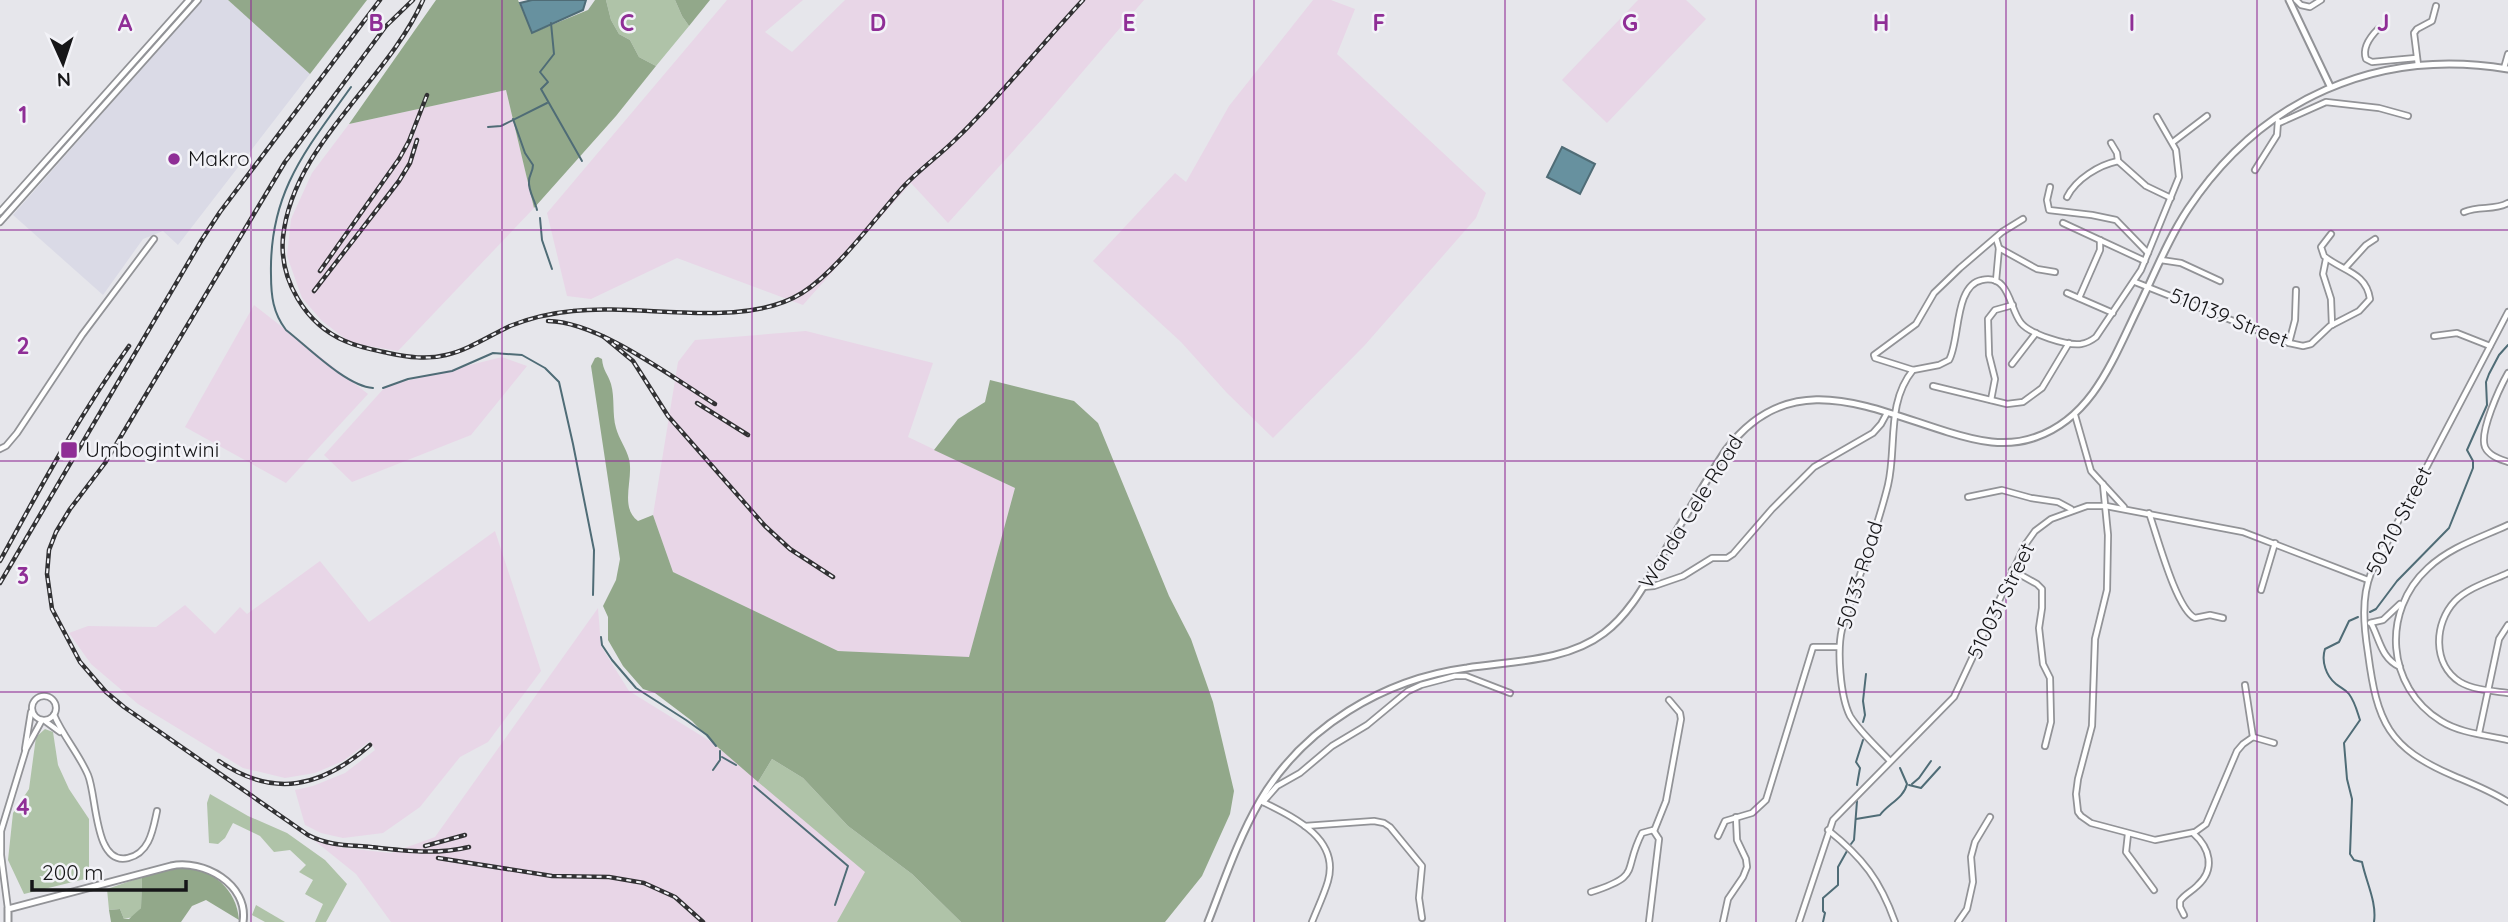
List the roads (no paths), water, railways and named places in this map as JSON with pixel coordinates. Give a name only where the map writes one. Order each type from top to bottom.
[{"type":"street","points":[[0,212],[189,0]]},
{"type":"street","points":[[0,222],[198,0]]},
{"type":"street","points":[[2289,0],[2330,86]]},
{"type":"street","points":[[2296,0],[2301,5],[2310,7],[2321,0]]},
{"type":"street","points":[[2418,65],[2415,31],[2432,21],[2436,6]]},
{"type":"street","points":[[2378,29],[2365,51],[2368,61],[2416,58]]},
{"type":"street","points":[[2506,69],[2508,54]]},
{"type":"street","name":"Wanda Cele Road","points":[[1208,922],[1239,844],[1262,801],[1276,777],[1308,741],[1339,717],[1393,688],[1441,672],[1557,654],[1583,646],[1614,625],[1643,587],[1726,450],[1741,431],[1758,417],[1790,402],[1813,398],[1846,401],[1972,439],[1997,443],[2033,438],[2058,427],[2075,415],[2104,377],[2186,212],[2209,179],[2241,145],[2330,86],[2418,65],[2463,64],[2506,69]]},
{"type":"street","points":[[2255,170],[2275,140],[2278,120],[2326,102],[2379,107],[2408,116]]},
{"type":"street","points":[[2173,142],[2207,116]]},
{"type":"street","points":[[2023,219],[1996,238],[1934,293],[1916,324],[1878,350],[1874,354],[1875,358],[1913,370],[1939,366],[1949,360],[1959,312],[1968,290],[1979,280],[1996,281],[2007,290],[2021,324],[2036,334],[2068,343],[2082,344],[2093,339],[2135,282],[2179,173],[2173,142],[2157,117]]},
{"type":"street","points":[[2111,143],[2118,153],[2118,161],[2146,186],[2171,198]]},
{"type":"street","points":[[2067,197],[2073,188],[2097,169],[2118,161]]},
{"type":"street","points":[[2050,187],[2049,210],[2116,220],[2148,253]]},
{"type":"street","points":[[2464,212],[2474,207],[2496,207],[2508,203]]},
{"type":"street","points":[[2063,222],[2145,261]]},
{"type":"street","points":[[2330,234],[2321,247],[2326,259],[2323,274],[2331,299],[2332,325]]},
{"type":"street","points":[[1996,238],[1999,248],[1996,281]]},
{"type":"street","points":[[0,449],[6,446],[16,433],[89,325],[153,239]]},
{"type":"street","points":[[2079,298],[2100,250],[2100,239]]},
{"type":"street","points":[[2346,267],[2375,239]]},
{"type":"street","points":[[1999,248],[2037,269],[2055,272]]},
{"type":"street","name":"510139 Street","points":[[2135,282],[2289,343],[2307,346],[2332,325],[2353,315],[2370,299],[2361,280],[2346,267],[2326,259]]},
{"type":"street","points":[[2161,260],[2181,263],[2220,281]]},
{"type":"street","points":[[2289,343],[2295,320],[2296,290]]},
{"type":"street","points":[[2067,293],[2113,313]]},
{"type":"street","points":[[1991,400],[1995,379],[1989,355],[1988,319],[1995,310],[2013,305]]},
{"type":"street","name":"50210 Street","points":[[2508,312],[2368,580],[2365,593],[2365,623],[2372,683],[2386,727],[2406,751],[2422,761],[2481,786],[2508,802]]},
{"type":"street","points":[[2434,336],[2457,333],[2490,346]]},
{"type":"street","points":[[2012,364],[2036,334]]},
{"type":"street","points":[[1933,386],[1991,400],[2017,403],[2033,396],[2042,388],[2068,343]]},
{"type":"street","name":"50133 Road","points":[[1890,761],[1849,714],[1844,696],[1839,647],[1842,629],[1889,482],[1894,415],[1913,370]]},
{"type":"street","points":[[2508,373],[2484,430],[2486,449],[2495,457],[2508,462]]},
{"type":"street","points":[[1643,587],[1679,578],[1712,558],[1727,558],[1733,554],[1772,509],[1814,467],[1873,433],[1887,413]]},
{"type":"street","points":[[2075,415],[2088,466],[2093,475],[2125,508]]},
{"type":"street","points":[[2103,484],[2108,590],[2095,639],[2091,736],[2079,772],[2076,805],[2081,816],[2086,820],[2155,841],[2193,832],[2206,824],[2237,751],[2253,737]]},
{"type":"street","points":[[1968,497],[2002,490],[2058,502],[2072,510]]},
{"type":"street","name":"510031 Street","points":[[1799,922],[1833,820],[1954,697],[2025,545],[2035,531],[2051,519],[2087,506],[2125,508],[2217,526],[2275,543],[2368,580]]},
{"type":"street","points":[[2149,513],[2173,583],[2189,614],[2195,618],[2207,615],[2223,618]]},
{"type":"street","points":[[2365,623],[2383,620],[2403,601],[2422,573],[2440,557],[2508,525]]},
{"type":"street","points":[[2260,590],[2275,543]]},
{"type":"street","points":[[2012,570],[2042,589],[2039,628],[2043,664],[2050,678],[2051,722],[2045,746]]},
{"type":"street","points":[[2508,573],[2461,596],[2444,616],[2438,632],[2443,658],[2454,676],[2463,684],[2508,693]]},
{"type":"street","points":[[2403,601],[2395,634],[2400,667],[2413,693],[2435,717],[2449,725],[2508,740]]},
{"type":"street","points":[[2371,623],[2383,653],[2388,660],[2400,667]]},
{"type":"street","points":[[2479,733],[2499,639],[2508,625]]},
{"type":"street","points":[[1718,836],[1723,824],[1749,814],[1763,805],[1770,791],[1813,647],[1839,647]]},
{"type":"street","points":[[1312,922],[1328,880],[1330,866],[1324,844],[1305,826],[1262,801],[1277,786],[1300,774],[1332,746],[1367,724],[1408,691],[1421,685],[1455,676],[1466,676],[1510,694]]},
{"type":"street","points":[[2245,685],[2253,737]]},
{"type":"street","points":[[8,922],[1,831],[26,749],[32,710],[37,699],[45,696],[55,703],[54,715],[61,733],[89,778],[101,839],[112,855],[117,858],[130,858],[142,851],[149,841],[158,811]]},
{"type":"street","points":[[1654,831],[1666,801],[1681,719],[1680,713],[1669,700]]},
{"type":"street","points":[[32,710],[36,717],[61,733]]},
{"type":"street","points":[[26,749],[43,720],[54,715]]},
{"type":"street","points":[[2253,737],[2274,743]]},
{"type":"street","points":[[1723,922],[1728,899],[1747,867],[1737,840],[1737,817]]},
{"type":"street","points":[[1958,922],[1966,909],[1973,882],[1971,857],[1975,842],[1990,817]]},
{"type":"street","points":[[1305,826],[1346,821],[1384,822],[1421,864],[1419,898],[1422,918]]},
{"type":"street","points":[[1591,892],[1625,878],[1632,866],[1642,833],[1649,829],[1654,831],[1658,835],[1659,847],[1649,922]]},
{"type":"street","points":[[1828,830],[1852,849],[1873,874],[1885,895],[1895,922]]},
{"type":"street","points":[[2184,915],[2180,901],[2200,883],[2210,859],[2207,849],[2193,832]]},
{"type":"street","points":[[2128,834],[2126,852],[2154,890]]},
{"type":"street","points":[[8,909],[171,866],[190,864],[202,866],[231,886],[243,906],[243,922]]},
{"type":"water","points":[[532,0],[586,0],[583,10],[532,33],[520,3]]},
{"type":"water","points":[[1562,147],[1595,164],[1580,194],[1547,177]]},
{"type":"waterway","points":[[551,23],[554,54],[540,72],[548,82],[541,89],[582,161]]},
{"type":"waterway","points":[[351,87],[305,152],[284,196],[276,219],[272,246],[272,290],[276,311],[286,330],[339,373],[362,386],[373,388]]},
{"type":"waterway","points":[[488,127],[501,126],[547,103]]},
{"type":"waterway","points":[[513,119],[525,153],[533,165],[529,185],[537,210]]},
{"type":"waterway","points":[[540,218],[542,240],[552,269]]},
{"type":"waterway","points":[[2370,612],[2376,609],[2397,581],[2449,528],[2473,468],[2473,461],[2467,450],[2487,405],[2486,382],[2499,355],[2508,345]]},
{"type":"waterway","points":[[383,388],[408,379],[452,371],[493,353],[522,355],[545,368],[559,382],[573,444],[594,550],[593,595]]},
{"type":"waterway","points":[[2358,617],[2349,621],[2339,642],[2325,649],[2324,658],[2330,677],[2349,694],[2360,720],[2344,743],[2347,779],[2352,799],[2350,854],[2354,860],[2362,862],[2373,900],[2374,922]]},
{"type":"waterway","points":[[601,637],[602,645],[612,660],[636,688],[707,735],[716,746]]},
{"type":"waterway","points":[[1863,722],[1866,674]]},
{"type":"waterway","points":[[1857,785],[1860,768],[1856,762],[1863,740]]},
{"type":"waterway","points":[[713,770],[720,760],[720,751]]},
{"type":"waterway","points":[[722,757],[736,765]]},
{"type":"waterway","points":[[1912,784],[1931,761]]},
{"type":"waterway","points":[[1909,785],[1921,788],[1940,767]]},
{"type":"waterway","points":[[1856,819],[1880,815],[1903,793],[1907,784],[1900,768]]},
{"type":"waterway","points":[[754,786],[848,866],[835,905]]},
{"type":"waterway","points":[[1851,844],[1854,840],[1857,801]]},
{"type":"waterway","points":[[1823,922],[1823,898],[1838,885],[1838,867],[1847,851]]},
{"type":"railway","points":[[0,583],[201,241],[380,0]]},
{"type":"railway","points":[[413,0],[386,26],[285,162],[105,463],[56,532],[49,550],[47,574],[52,609],[80,662],[106,692],[308,835],[339,844],[408,851],[432,852],[469,847]]},
{"type":"railway","points":[[423,0],[387,59],[343,114],[304,172],[290,203],[283,237],[283,253],[285,269],[298,298],[307,312],[331,333],[366,348],[424,358],[454,353],[510,326],[557,313],[600,309],[722,313],[778,304],[802,293],[829,272],[904,186],[973,122],[1083,0]]},
{"type":"railway","points":[[320,271],[399,159],[427,95]]},
{"type":"railway","points":[[314,291],[399,181],[410,163],[417,140]]},
{"type":"railway","points":[[548,321],[589,330],[611,340],[715,404]]},
{"type":"railway","points":[[604,337],[633,361],[668,416],[765,526],[790,549],[833,577]]},
{"type":"railway","points":[[0,561],[77,425],[129,346]]},
{"type":"railway","points":[[697,403],[748,435]]},
{"type":"railway","points":[[219,761],[239,773],[259,780],[278,784],[297,783],[334,771],[370,745]]},
{"type":"railway","points":[[425,846],[465,835]]},
{"type":"railway","points":[[438,858],[552,876],[609,877],[644,883],[675,897],[703,922]]},
{"type":"place","name":"Makro","points":[[174,159]]},
{"type":"place","name":"Umbogintwini","points":[[69,450]]}]
